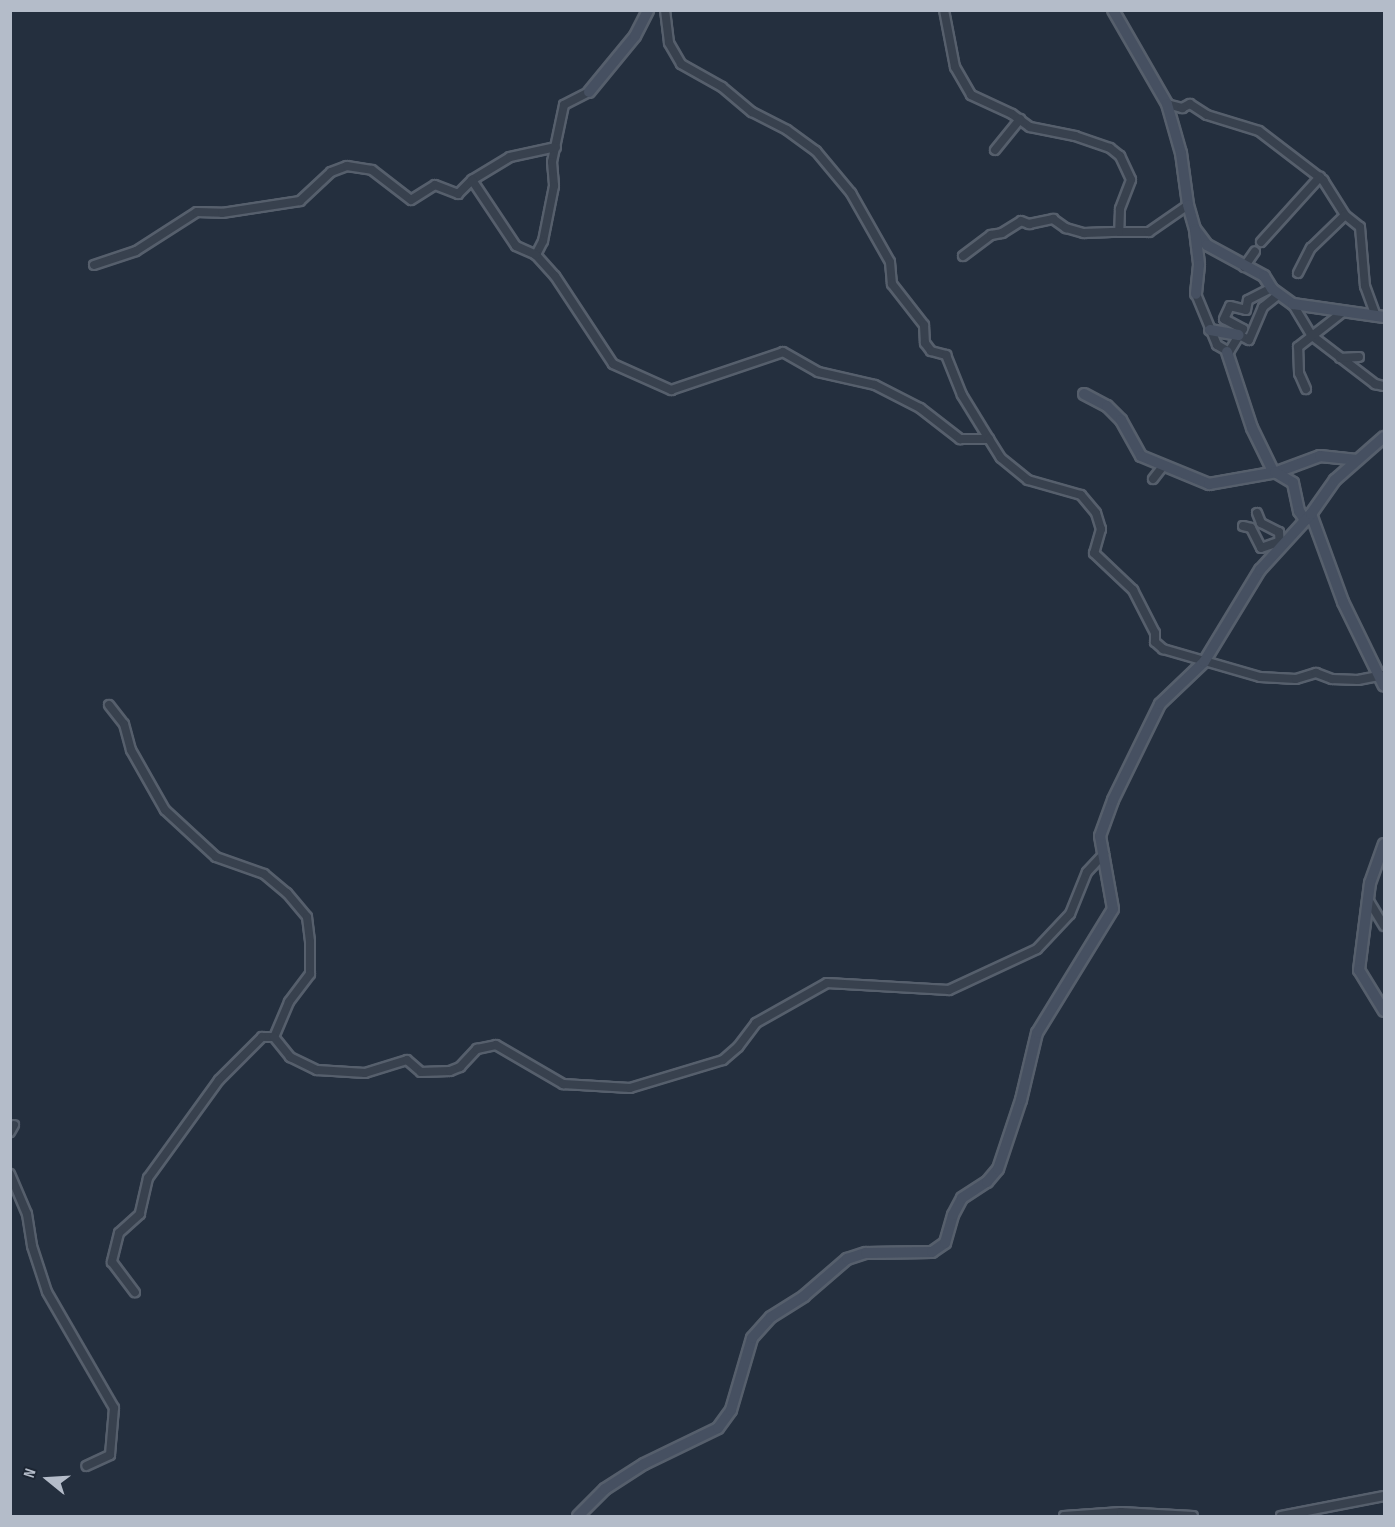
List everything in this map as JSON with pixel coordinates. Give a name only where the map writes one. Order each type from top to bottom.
[{"type":"street","points":[[536,255],[543,241],[542,230],[554,186],[552,162],[564,105],[589,92],[635,36],[648,10]]},
{"type":"street","points":[[665,10],[669,43],[681,64],[729,91],[752,112],[787,130],[816,151],[852,193],[890,262],[892,284],[924,325],[925,343],[931,351],[946,355],[962,395],[1001,458],[1028,480],[1081,495],[1096,513],[1101,529],[1094,553],[1133,590],[1155,633],[1155,642],[1163,649],[1260,677],[1296,679],[1316,673],[1332,679],[1383,679],[1343,602],[1308,517],[1299,511],[1293,483],[1274,472],[1252,428],[1227,352],[1217,345],[1210,330],[1196,294],[1199,265],[1195,230],[1188,205],[1181,153],[1167,104],[1113,10]]},
{"type":"street","points":[[944,10],[955,67],[966,89],[982,103],[1020,119],[1030,128],[1100,144],[1120,156],[1131,180],[1120,209],[1119,232]]},
{"type":"street","points":[[1167,104],[1182,108],[1190,105],[1207,115],[1259,131],[1320,177],[1345,214],[1360,227],[1365,286],[1380,316]]},
{"type":"street","points":[[995,150],[1020,119]]},
{"type":"street","points":[[94,265],[136,251],[180,226],[197,212],[222,213],[300,201],[331,172],[347,166],[372,170],[411,200],[435,185],[458,195],[472,180],[510,157],[556,147]]},
{"type":"street","points":[[1261,242],[1320,177]]},
{"type":"street","points":[[472,180],[516,246],[536,255],[555,276],[613,364],[671,390],[783,352],[818,372],[875,385],[920,408],[960,439],[989,439]]},
{"type":"street","points":[[963,256],[991,235],[1021,221],[1029,224],[1053,219],[1066,228],[1084,233],[1149,232],[1188,205]]},
{"type":"street","points":[[1298,273],[1311,248],[1345,214]]},
{"type":"street","points":[[1195,230],[1214,251],[1264,276],[1275,291],[1292,303],[1311,335],[1338,358],[1384,386]]},
{"type":"street","points":[[1244,267],[1255,251]]},
{"type":"street","points":[[1227,352],[1243,329],[1224,319],[1230,306],[1246,310],[1248,300],[1275,291]]},
{"type":"street","points":[[1210,330],[1222,329],[1249,339],[1263,308],[1275,291]]},
{"type":"street","points":[[1292,303],[1380,316]]},
{"type":"street","points":[[1306,389],[1299,372],[1298,347],[1311,335],[1322,332],[1344,311]]},
{"type":"street","points":[[1338,358],[1359,357]]},
{"type":"street","points":[[1084,394],[1107,406],[1121,420],[1141,456],[1209,483],[1274,472],[1320,456],[1357,460]]},
{"type":"street","points":[[578,1516],[605,1490],[644,1464],[718,1428],[731,1410],[752,1338],[771,1317],[804,1296],[847,1259],[866,1253],[932,1252],[945,1243],[952,1215],[962,1198],[987,1182],[998,1169],[1021,1100],[1037,1033],[1113,909],[1100,836],[1113,800],[1160,704],[1204,662],[1260,570],[1279,545],[1308,517],[1335,480],[1384,437]]},
{"type":"street","points":[[1153,479],[1163,466]]},
{"type":"street","points":[[1257,513],[1262,523],[1279,532],[1279,545]]},
{"type":"street","points":[[1243,526],[1251,528],[1261,548],[1279,545]]},
{"type":"street","points":[[109,705],[124,724],[131,750],[165,810],[222,861],[274,881],[307,917],[310,974],[289,1002],[274,1037]]},
{"type":"street","points":[[1384,844],[1370,883],[1359,970],[1384,1011]]},
{"type":"street","points":[[274,1037],[290,1057],[317,1070],[365,1073],[407,1060],[421,1072],[450,1071],[477,1049],[496,1045],[527,1066],[570,1086],[630,1088],[723,1060],[734,1052],[756,1023],[827,983],[949,990],[1037,949],[1070,914],[1087,872],[1104,854]]},
{"type":"street","points":[[1369,900],[1384,926]]},
{"type":"street","points":[[135,1292],[114,1267],[113,1255],[121,1229],[140,1214],[148,1178],[228,1070],[262,1037],[274,1037]]},
{"type":"street","points":[[10,1174],[27,1214],[32,1246],[47,1292],[114,1408],[110,1455],[86,1466]]},
{"type":"street","points":[[1281,1516],[1384,1496]]},
{"type":"street","points":[[1064,1516],[1121,1512],[1193,1516]]}]
